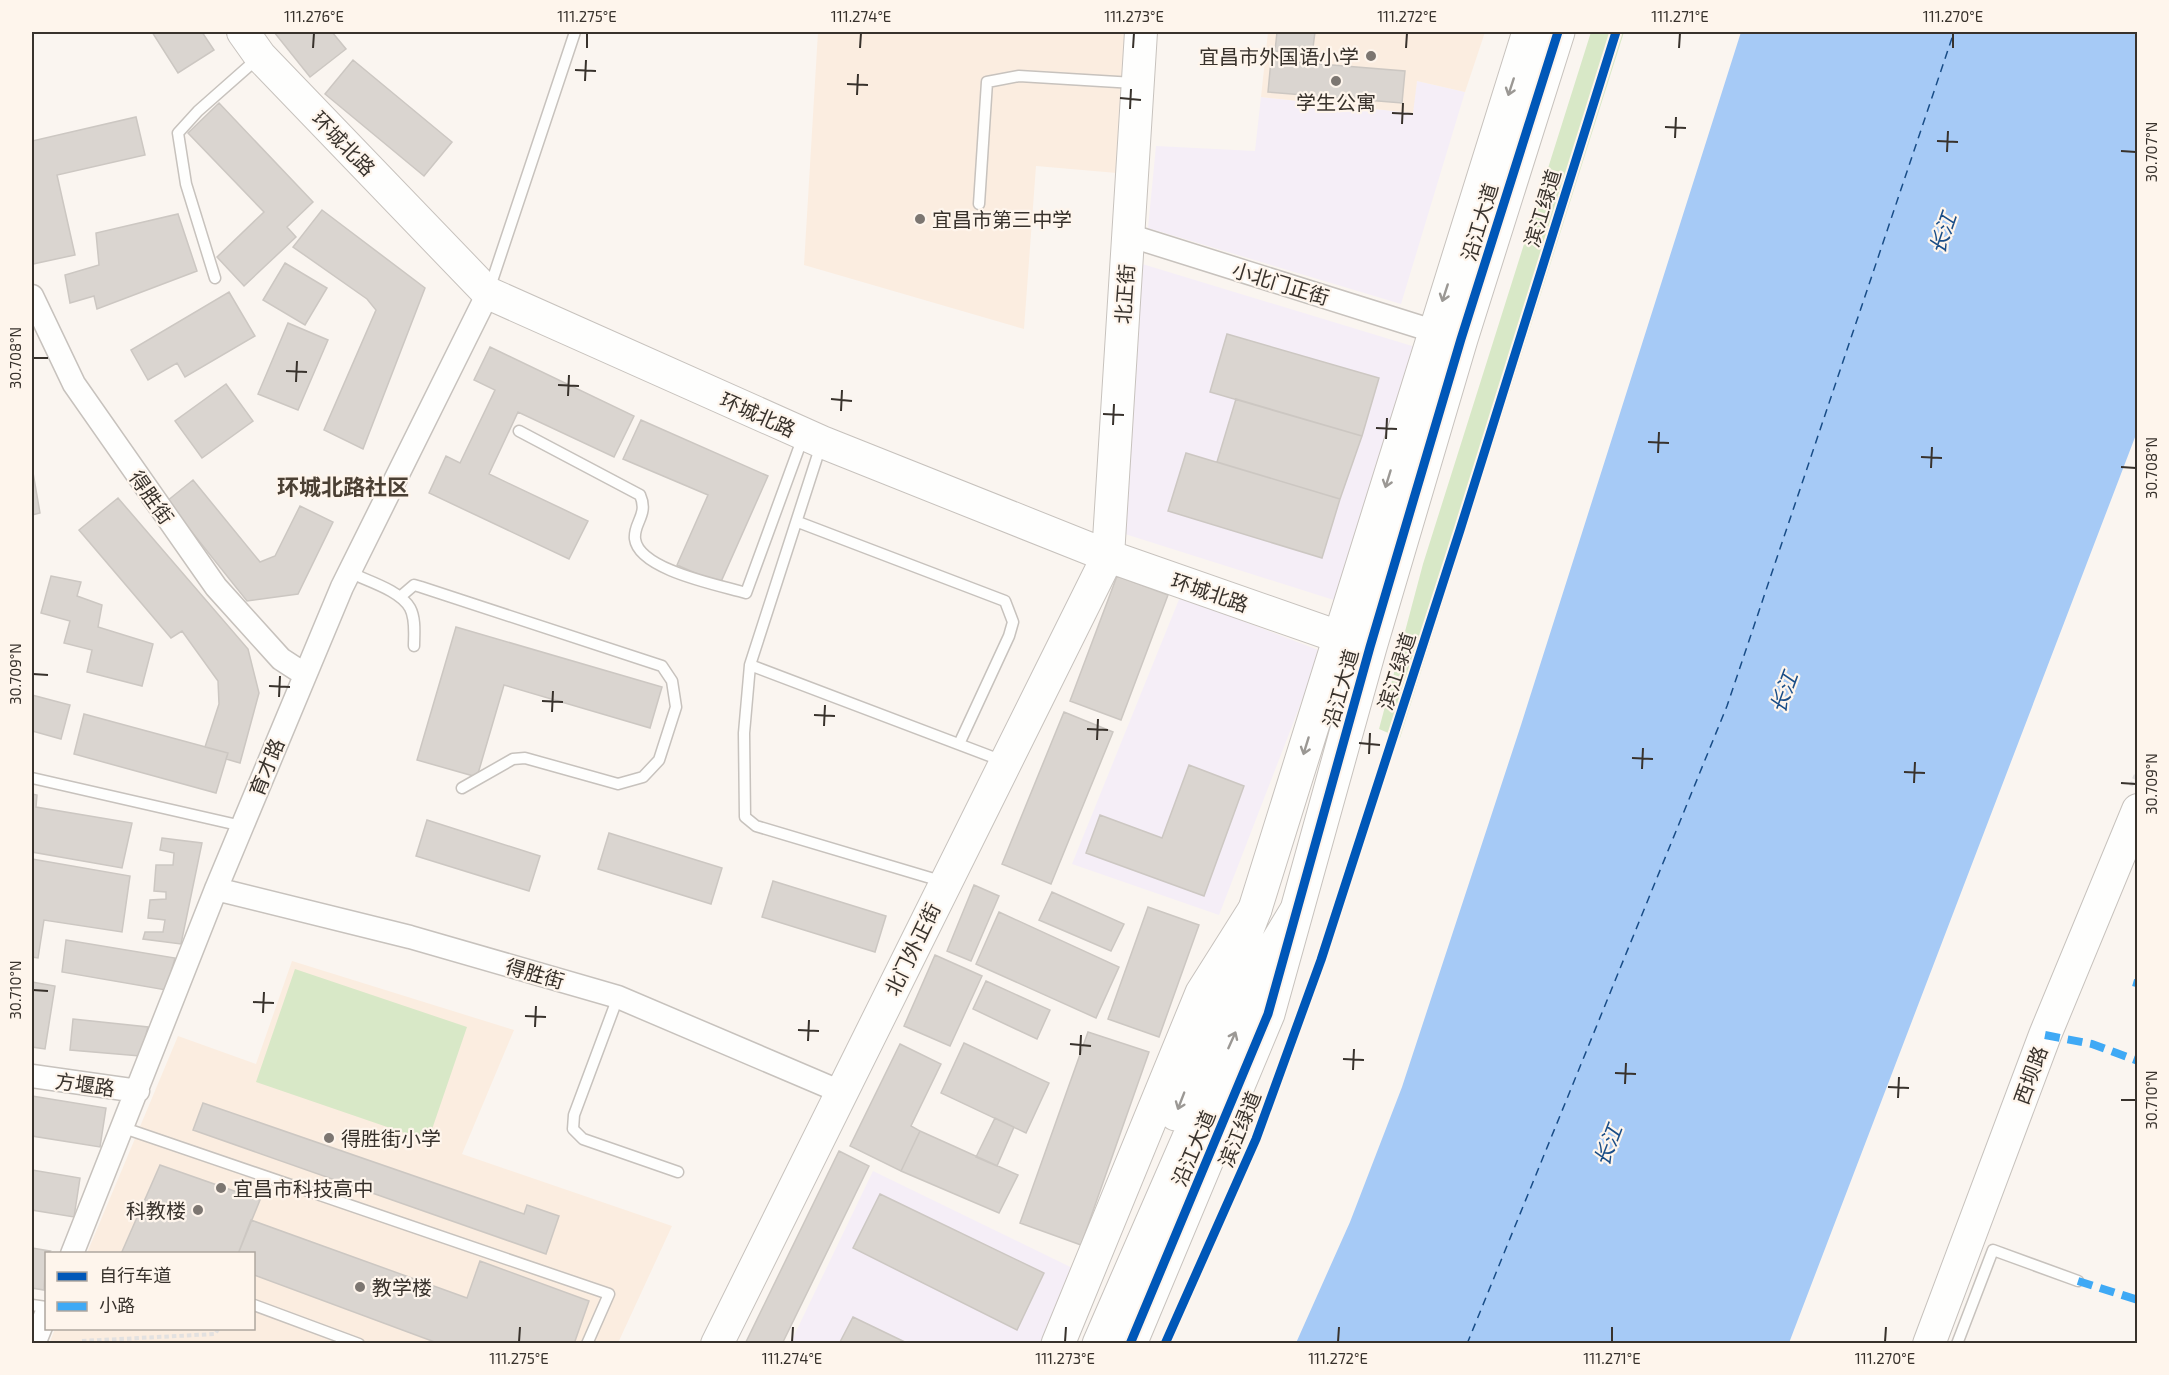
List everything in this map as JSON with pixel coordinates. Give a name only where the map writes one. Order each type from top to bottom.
[{"type":"main road","name":"北正街","points":[[1108,556],[1141,32]]},
{"type":"main road","name":"沿江大道","points":[[1130,1344],[1268,1014],[1295,913],[1355,642],[1434,331],[1528,32]]},
{"type":"main road","name":"沿江大道","points":[[1058,1344],[1202,993],[1255,909],[1355,642],[1461,339],[1558,32]]},
{"type":"main road","name":"环城北路","points":[[252,44],[488,293],[813,438],[1108,556],[1355,642]]},
{"type":"main road","name":"北门外正街","points":[[717,1344],[1108,556]]},
{"type":"main road","name":"西坝路","points":[[1929,1344],[2045,1035],[2138,810]]},
{"type":"main road","points":[[1082,1344],[1146,1193],[1255,909]]},
{"type":"main road","points":[[1099,1344],[1266,962],[1295,913]]},
{"type":"street","name":"小北门正街","points":[[1128,236],[1434,331]]},
{"type":"street","name":"育才路","points":[[73,1252],[124,1128],[216,889],[304,674],[349,573],[488,293]]},
{"type":"street","name":"得胜街","points":[[32,296],[74,384],[216,587],[281,659],[304,674]]},
{"type":"street","name":"得胜街","points":[[216,889],[410,938],[618,997],[841,1092]]},
{"type":"street","name":"方堰路","points":[[32,1076],[138,1091]]},
{"type":"street","points":[[34,1344],[45,1316]]},
{"type":"lane","points":[[488,293],[575,32]]},
{"type":"lane","points":[[215,278],[186,184],[178,133],[252,44]]},
{"type":"lane","points":[[979,204],[987,82],[1019,76],[1137,84]]},
{"type":"lane","points":[[519,431],[640,495],[645,506],[634,537],[641,554],[655,564],[747,593],[813,438]]},
{"type":"lane","points":[[813,438],[798,522],[750,665],[744,733],[745,816],[756,826],[945,882]]},
{"type":"lane","points":[[798,522],[1005,601],[1013,622],[1009,636],[959,744]]},
{"type":"lane","points":[[349,573],[400,597],[410,607],[413,617],[414,646]]},
{"type":"lane","points":[[400,597],[414,585],[421,587],[662,666],[672,681],[676,707],[659,760],[643,777],[618,784],[525,758],[513,759],[462,788]]},
{"type":"lane","points":[[750,665],[1006,762]]},
{"type":"lane","points":[[32,778],[242,826]]},
{"type":"lane","points":[[618,997],[574,1115],[573,1129],[583,1139],[678,1172]]},
{"type":"lane","points":[[124,1128],[609,1293],[587,1344]]},
{"type":"lane","points":[[1957,1344],[1994,1250],[2078,1281]]},
{"type":"lane","points":[[255,1305],[359,1344]]},
{"type":"path","points":[[82,1341],[215,1334],[218,1330]]},
{"type":"shaded area","name":"宜昌市第三中学","points":[[818,32],[1125,32],[1117,173],[1036,166],[1024,329],[804,265]]},
{"type":"shaded area","name":"宜昌市外国语小学","points":[[1268,32],[1485,32],[1465,92],[1417,81],[1413,113],[1261,97]]},
{"type":"shaded area","points":[[1417,81],[1465,92],[1401,304],[1148,228],[1156,146],[1255,151],[1261,97],[1412,113]]},
{"type":"shaded area","points":[[1139,263],[1422,349],[1337,601],[1125,534]]},
{"type":"shaded area","points":[[1180,597],[1321,651],[1219,915],[1072,864]]},
{"type":"shaded area","points":[[292,961],[514,1030],[462,1154],[672,1226],[618,1343],[49,1344],[55,1330],[255,1330],[255,1252],[87,1252],[178,1036],[256,1064]]},
{"type":"shaded area","points":[[873,1171],[1095,1279],[1061,1343],[790,1344]]},
{"type":"green space","points":[[1591,32],[1624,32],[1400,738],[1379,729],[1423,564]]},
{"type":"green space","points":[[295,969],[467,1027],[428,1141],[256,1082]]},
{"type":"water","name":"长江","points":[[1741,32],[2137,32],[2137,432],[1789,1343],[1296,1343],[1350,1222],[1402,1087],[1521,725]]},
{"type":"building","points":[[152,32],[202,32],[214,50],[178,73]]},
{"type":"building","points":[[274,32],[332,32],[346,49],[310,77]]},
{"type":"building","points":[[1277,32],[1315,32],[1312,55],[1275,51]]},
{"type":"building","points":[[353,60],[452,142],[424,176],[325,94]]},
{"type":"building","name":"学生公寓","points":[[1271,60],[1405,71],[1402,103],[1268,92]]},
{"type":"building","points":[[219,103],[313,202],[287,227],[296,237],[244,286],[217,257],[264,212],[188,133]]},
{"type":"building","points":[[136,117],[145,155],[57,175],[75,255],[33,264],[32,141]]},
{"type":"building","points":[[322,210],[425,288],[363,449],[324,430],[376,310],[367,299],[293,247]]},
{"type":"building","points":[[178,214],[197,271],[97,309],[94,296],[70,303],[65,275],[99,265],[96,233]]},
{"type":"building","points":[[285,263],[327,288],[305,325],[263,300]]},
{"type":"building","points":[[229,292],[255,336],[185,377],[177,363],[148,380],[131,350]]},
{"type":"building","points":[[288,323],[328,340],[298,410],[258,394]]},
{"type":"building","points":[[1227,334],[1379,378],[1362,436],[1210,392]]},
{"type":"building","points":[[490,347],[634,416],[614,457],[518,412],[489,474],[588,521],[569,559],[429,493],[446,456],[460,463],[495,390],[474,380]]},
{"type":"building","points":[[226,384],[253,421],[202,458],[175,421]]},
{"type":"building","points":[[1236,399],[1362,436],[1340,499],[1217,462]]},
{"type":"building","points":[[641,420],[768,476],[720,584],[677,565],[708,495],[623,459]]},
{"type":"building","points":[[1186,453],[1340,499],[1322,558],[1168,511]]},
{"type":"building","points":[[32,467],[40,513],[32,515]]},
{"type":"building","points":[[193,480],[260,562],[275,556],[300,506],[333,522],[298,594],[247,601],[167,501]]},
{"type":"building","points":[[118,498],[248,649],[259,693],[240,763],[226,759],[228,753],[205,747],[219,704],[218,681],[182,631],[171,638],[79,530]]},
{"type":"building","points":[[51,576],[81,582],[77,596],[102,605],[98,627],[153,644],[142,686],[87,672],[92,650],[64,643],[70,621],[41,613]]},
{"type":"building","points":[[1117,576],[1168,595],[1121,720],[1070,701]]},
{"type":"building","points":[[456,627],[662,687],[650,728],[504,685],[477,777],[417,760]]},
{"type":"building","points":[[32,695],[70,705],[61,739],[32,731]]},
{"type":"building","points":[[1064,712],[1113,732],[1051,884],[1002,864]]},
{"type":"building","points":[[84,714],[228,753],[216,793],[74,754]]},
{"type":"building","points":[[1189,765],[1244,786],[1204,896],[1086,853],[1100,815],[1162,838]]},
{"type":"building","points":[[32,794],[37,795],[36,807],[132,823],[122,868],[32,852]]},
{"type":"building","points":[[427,820],[540,856],[529,891],[416,856]]},
{"type":"building","points":[[609,833],[722,868],[711,904],[598,869]]},
{"type":"building","points":[[162,838],[202,843],[181,944],[143,939],[145,932],[163,932],[165,920],[148,918],[150,900],[166,899],[166,892],[154,891],[156,865],[173,865],[174,853],[160,850]]},
{"type":"building","points":[[32,859],[130,876],[122,932],[44,920],[38,958],[32,957]]},
{"type":"building","points":[[773,881],[886,916],[875,952],[762,917]]},
{"type":"building","points":[[974,885],[999,896],[971,961],[947,951]]},
{"type":"building","points":[[1052,892],[1124,924],[1111,951],[1039,920]]},
{"type":"building","points":[[1148,907],[1199,925],[1159,1037],[1108,1019]]},
{"type":"building","points":[[999,912],[1119,967],[1096,1018],[976,964]]},
{"type":"building","points":[[66,940],[175,958],[166,990],[62,972]]},
{"type":"building","points":[[935,955],[982,976],[950,1046],[904,1026]]},
{"type":"building","points":[[986,981],[1050,1010],[1037,1039],[973,1009]]},
{"type":"building","points":[[32,982],[55,986],[45,1049],[32,1047]]},
{"type":"building","points":[[73,1019],[148,1027],[140,1056],[70,1050]]},
{"type":"building","points":[[1088,1032],[1149,1052],[1081,1245],[1020,1223]]},
{"type":"building","points":[[964,1043],[1049,1083],[1026,1133],[941,1093]]},
{"type":"building","points":[[900,1044],[941,1064],[911,1126],[920,1131],[901,1171],[850,1146]]},
{"type":"building","points":[[32,1096],[106,1108],[100,1147],[32,1136]]},
{"type":"building","name":"教学楼","points":[[203,1103],[524,1214],[527,1205],[559,1216],[546,1254],[193,1130]]},
{"type":"building","points":[[995,1118],[1014,1127],[997,1166],[976,1157]]},
{"type":"building","points":[[920,1131],[1018,1175],[999,1213],[901,1171]]},
{"type":"building","points":[[839,1151],[869,1166],[782,1344],[745,1344]]},
{"type":"building","name":"科教楼","points":[[160,1165],[260,1200],[239,1252],[122,1252]]},
{"type":"building","points":[[32,1170],[80,1178],[74,1217],[32,1210]]},
{"type":"building","points":[[880,1194],[1044,1273],[1017,1330],[853,1248]]},
{"type":"building","name":"教学楼","points":[[251,1220],[467,1298],[480,1261],[589,1301],[574,1344],[440,1344],[255,1275],[255,1252],[239,1252]]},
{"type":"building","points":[[32,1248],[50,1251],[45,1252],[44,1290],[32,1288]]},
{"type":"building","points":[[853,1317],[909,1344],[839,1344]]},
{"type":"ferry route","points":[[1467,1344],[1727,706],[1954,32]]},
{"type":"marked path","points":[[2136,987],[2138,980]]},
{"type":"marked path","points":[[2045,1035],[2092,1044],[2138,1061]]},
{"type":"marked path","points":[[2078,1281],[2138,1300]]},
{"type":"cycle path","name":"滨江绿道","points":[[1130,1344],[1268,1014],[1370,647],[1461,339],[1558,32]]},
{"type":"cycle path","name":"滨江绿道","points":[[1165,1344],[1256,1139],[1321,960],[1460,530],[1616,32]]},
{"type":"place","name":"宜昌市外国语小学","points":[[1371,56]]},
{"type":"place","name":"学生公寓","points":[[1336,81]]},
{"type":"place","name":"宜昌市第三中学","points":[[920,219]]},
{"type":"place","name":"得胜街小学","points":[[329,1138]]},
{"type":"place","name":"宜昌市科技高中","points":[[221,1188]]},
{"type":"place","name":"科教楼","points":[[198,1210]]},
{"type":"place","name":"教学楼","points":[[360,1287]]},
{"type":"district","name":"环城北路社区","points":[[343,486]]}]
